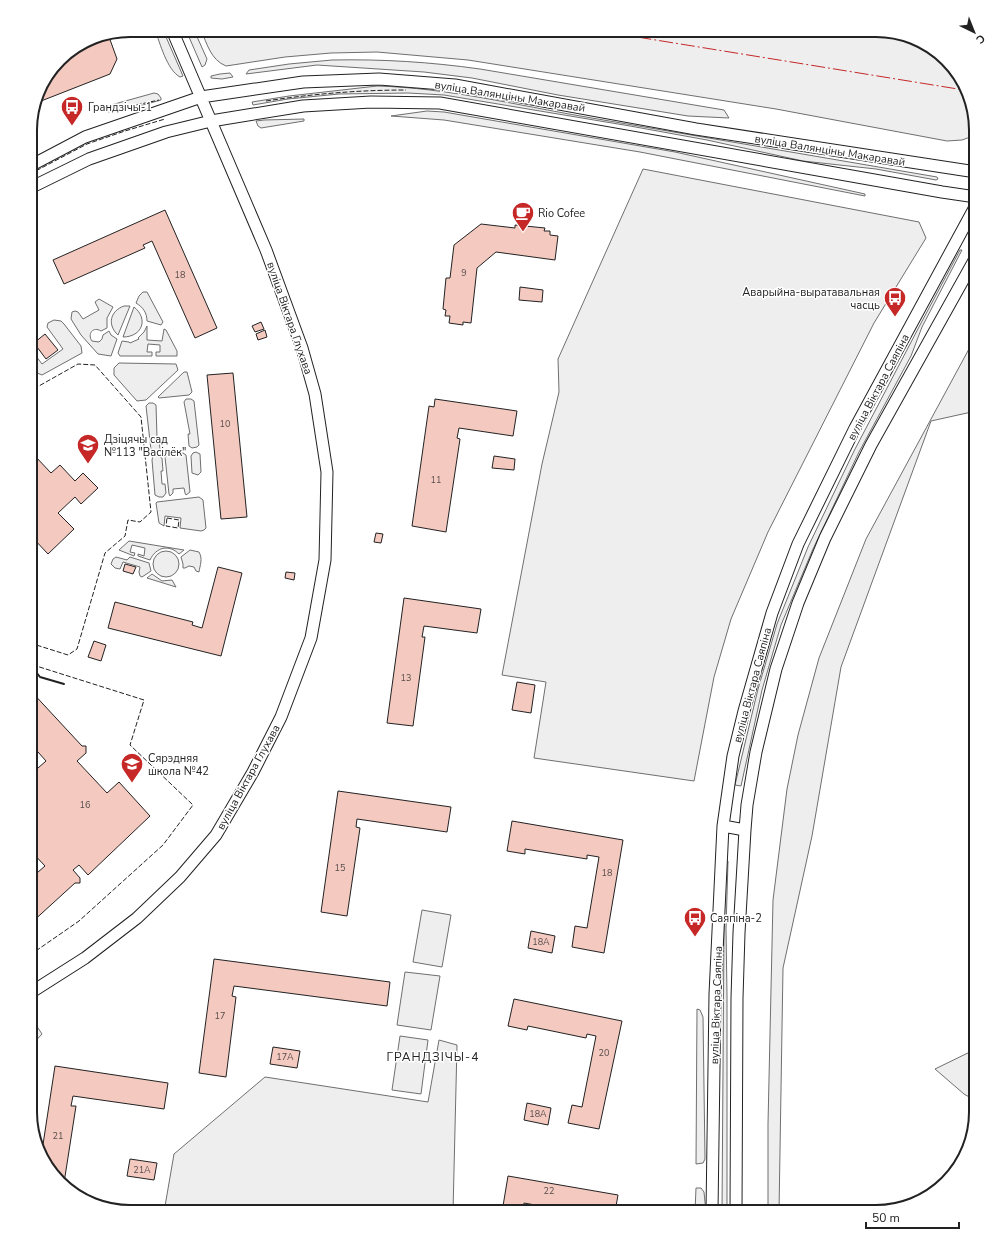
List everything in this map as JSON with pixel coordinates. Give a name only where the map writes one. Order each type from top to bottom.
[{"type":"street","name":"вуліца Віктара Глухава","points":[[37,989],[85,958],[137,918],[180,877],[216,835],[253,772],[281,717],[311,638],[326,560],[327,472],[315,394],[302,348],[266,250],[175,37]]},
{"type":"street","name":"вуліца Валянціны Макаравай","points":[[37,162],[85,137],[201,97],[303,82],[379,79],[455,85],[696,129],[969,171]]},
{"type":"street","name":"вуліца Валянціны Макаравай","points":[[37,185],[89,159],[166,132],[211,121],[302,106],[371,102],[440,103],[969,196]]},
{"type":"street","name":"вуліца Віктара Саяпіна","points":[[712,1205],[715,994],[723,826],[733,756],[754,675],[772,613],[798,544],[855,428],[969,218]]},
{"type":"street","name":"вуліца Віктара Саяпіна","points":[[736,1205],[737,998],[745,830],[747,805],[756,752],[776,669],[798,603],[825,538],[871,445],[969,270]]},
{"type":"street","points":[[723,826],[745,830]]},
{"type":"shaded area","points":[[157,37],[166,37],[183,76],[180,77],[175,74],[164,56]]},
{"type":"shaded area","points":[[189,37],[197,37],[207,59],[205,65],[202,67]]},
{"type":"shaded area","points":[[204,37],[882,37],[900,40],[922,49],[933,56],[950,73],[964,100],[969,124],[969,137],[962,140],[947,141],[776,109],[468,60],[377,52],[331,53],[285,57],[226,66],[213,56]]},
{"type":"shaded area","points":[[332,60],[370,60],[443,64],[480,69],[724,110],[729,118],[688,116],[558,95],[472,78],[424,72],[317,65],[246,74],[249,70]]},
{"type":"shaded area","points":[[230,73],[233,77],[222,79],[211,78],[211,76]]},
{"type":"shaded area","points":[[377,86],[430,90],[482,98],[937,177],[938,179],[936,180],[876,169],[803,161],[707,140],[444,95],[408,93],[339,94],[288,99],[253,105],[252,102],[289,96]]},
{"type":"shaded area","points":[[154,93],[158,94],[161,100],[136,107],[108,112],[107,109],[111,105]]},
{"type":"shaded area","points":[[427,111],[444,112],[675,152],[865,194],[865,196],[640,152],[444,120],[391,116]]},
{"type":"shaded area","points":[[304,119],[304,121],[261,128],[258,126],[256,121],[264,120]]},
{"type":"shaded area","points":[[643,169],[919,222],[926,238],[874,323],[768,532],[731,619],[714,677],[694,781],[534,758],[546,682],[502,675],[542,464],[559,392],[558,359]]},
{"type":"shaded area","points":[[960,250],[962,250],[922,327],[911,356],[859,452],[813,549],[781,625],[762,690],[741,786],[735,785],[758,689],[777,624],[808,547],[854,451]]},
{"type":"shaded area","points":[[143,292],[147,292],[163,322],[161,325],[147,321],[144,310],[136,303],[139,296]]},
{"type":"shaded area","points":[[99,299],[113,307],[107,318],[107,328],[101,331],[96,329],[93,330],[90,336],[92,341],[99,342],[103,335],[109,331],[111,335],[117,339],[111,356],[98,354],[81,335],[71,319],[72,312],[75,311],[78,312],[83,319],[99,310],[95,302]]},
{"type":"shaded area","points":[[124,306],[130,306],[118,335],[111,323],[113,315],[116,311]]},
{"type":"shaded area","points":[[134,307],[139,312],[141,317],[141,326],[139,331],[135,334],[123,337]]},
{"type":"shaded area","points":[[54,320],[61,321],[81,346],[82,353],[42,375],[37,373],[37,357],[42,364],[63,349],[47,327],[48,323]]},
{"type":"shaded area","points":[[147,326],[147,340],[162,341],[164,329],[166,330],[177,351],[177,356],[156,356],[156,352],[160,352],[160,345],[148,344],[147,352],[152,352],[152,356],[120,356],[118,353],[122,341],[130,343],[139,339],[138,338]]},
{"type":"shaded area","points":[[969,349],[969,413],[931,421],[841,667],[812,836],[783,968],[779,1205],[768,1205],[768,1124],[773,900],[787,789],[798,735],[819,658],[866,539]]},
{"type":"shaded area","points":[[119,363],[176,364],[178,370],[146,400],[137,401],[114,375],[114,368]]},
{"type":"shaded area","points":[[184,372],[187,372],[192,392],[189,395],[158,397]]},
{"type":"shaded area","points":[[186,399],[191,399],[194,401],[199,445],[192,448],[189,446],[188,434],[190,434],[184,402]]},
{"type":"shaded area","points":[[149,403],[156,405],[159,452],[153,452],[151,450],[146,406]]},
{"type":"shaded area","points":[[196,452],[200,454],[201,472],[198,475],[192,473],[191,456]]},
{"type":"shaded area","points":[[183,453],[186,455],[190,492],[186,495],[184,488],[173,489],[173,493],[170,496],[165,457],[168,455]]},
{"type":"shaded area","points":[[153,456],[162,458],[162,484],[165,484],[166,493],[163,497],[155,495],[152,460]]},
{"type":"shaded area","points":[[199,497],[203,500],[206,528],[204,530],[201,531],[180,528],[181,518],[165,516],[164,526],[159,523],[157,502]]},
{"type":"shaded area","points":[[129,541],[184,550],[179,554],[171,549],[163,548],[156,552],[150,560],[138,556],[138,554],[144,556],[145,548],[132,545],[130,552],[135,553],[134,556],[119,550]]},
{"type":"shaded area","points":[[190,550],[199,552],[201,562],[199,572],[196,571],[194,567],[189,566],[183,568],[181,557]]},
{"type":"shaded area","points":[[166,551],[175,555],[179,564],[175,573],[166,577],[157,573],[153,564],[157,555]]},
{"type":"shaded area","points":[[116,557],[127,560],[130,557],[149,563],[151,571],[142,577],[140,576],[139,572],[140,567],[123,562],[120,569],[115,568],[111,564],[113,559]]},
{"type":"shaded area","points":[[152,574],[162,581],[172,580],[176,587],[147,578]]},
{"type":"shaded area","points":[[726,859],[728,861],[726,929],[727,1205],[722,1205],[724,928]]},
{"type":"shaded area","points":[[422,910],[451,915],[442,967],[413,962]]},
{"type":"shaded area","points":[[405,972],[440,976],[431,1030],[397,1025]]},
{"type":"shaded area","points":[[697,1009],[700,1010],[703,1017],[705,1159],[703,1163],[696,1164]]},
{"type":"shaded area","points":[[37,1026],[42,1034],[37,1039]]},
{"type":"shaded area","points":[[400,1036],[428,1040],[421,1094],[392,1090]]},
{"type":"shaded area","points":[[439,1040],[457,1045],[453,1205],[165,1205],[174,1154],[265,1077],[428,1102]]},
{"type":"shaded area","points":[[969,1052],[969,1097],[964,1094],[935,1069]]},
{"type":"shaded area","points":[[696,1188],[701,1188],[704,1192],[705,1205],[695,1205]]},
{"type":"building","points":[[110,39],[117,59],[110,74],[42,101],[49,84],[64,64],[84,49]]},
{"type":"building","points":[[165,210],[217,328],[195,338],[152,241],[143,245],[145,248],[64,284],[53,260]]},
{"type":"building","points":[[481,224],[515,228],[515,225],[545,228],[544,231],[550,231],[550,235],[558,236],[555,260],[496,252],[477,268],[471,323],[463,322],[463,325],[449,323],[450,316],[445,316],[446,310],[443,309],[446,278],[450,278],[454,245]]},
{"type":"building","points":[[520,287],[543,290],[542,302],[519,300]]},
{"type":"building","points":[[261,322],[264,329],[255,332],[252,326]]},
{"type":"building","points":[[265,330],[267,337],[258,340],[256,334]]},
{"type":"building","points":[[45,334],[58,350],[46,359],[37,347],[37,341]]},
{"type":"building","points":[[233,373],[247,517],[221,519],[207,375]]},
{"type":"building","points":[[435,399],[517,411],[513,436],[459,428],[457,438],[460,439],[446,532],[412,526],[429,406],[434,407]]},
{"type":"building","points":[[494,456],[515,459],[514,470],[492,468]]},
{"type":"building","points":[[37,458],[51,473],[60,465],[75,481],[83,473],[98,488],[81,504],[75,497],[58,513],[74,529],[48,554],[37,542]]},
{"type":"building","points":[[376,533],[383,534],[381,543],[374,542]]},
{"type":"building","points":[[125,564],[136,567],[133,574],[123,571]]},
{"type":"building","points":[[218,567],[242,573],[221,656],[108,628],[115,602],[193,622],[192,625],[202,628]]},
{"type":"building","points":[[286,572],[295,573],[294,580],[285,578]]},
{"type":"building","points":[[404,598],[481,609],[477,633],[424,626],[422,637],[425,637],[413,726],[387,723]]},
{"type":"building","points":[[94,641],[106,645],[101,661],[88,657]]},
{"type":"building","points":[[517,682],[535,685],[531,713],[512,710]]},
{"type":"building","points":[[37,698],[82,746],[86,746],[86,753],[77,761],[107,793],[119,782],[150,816],[88,875],[79,865],[73,870],[80,878],[80,883],[75,883],[37,918],[37,873],[45,866],[37,857],[37,769],[46,761],[37,751]]},
{"type":"building","points":[[338,791],[451,807],[447,832],[357,819],[356,827],[360,828],[347,916],[321,912]]},
{"type":"building","points":[[512,821],[623,840],[604,953],[572,947],[575,926],[587,928],[599,857],[587,855],[587,859],[525,849],[525,854],[507,851]]},
{"type":"building","points":[[531,931],[555,936],[552,953],[528,948]]},
{"type":"building","points":[[214,959],[390,982],[387,1006],[234,986],[232,996],[236,997],[226,1077],[199,1073]]},
{"type":"building","points":[[514,999],[622,1021],[599,1129],[568,1123],[572,1105],[582,1107],[596,1036],[587,1034],[586,1038],[528,1026],[527,1030],[508,1026]]},
{"type":"building","points":[[273,1047],[300,1051],[297,1068],[270,1064]]},
{"type":"building","points":[[55,1066],[168,1083],[164,1109],[73,1096],[71,1106],[76,1106],[65,1178],[49,1158],[43,1144]]},
{"type":"building","points":[[527,1103],[551,1108],[548,1125],[524,1120]]},
{"type":"building","points":[[130,1159],[157,1163],[154,1180],[127,1176]]},
{"type":"building","points":[[508,1176],[618,1195],[616,1205],[535,1205],[524,1203],[524,1205],[503,1205]]},
{"type":"fence","points":[[266,101],[336,93],[406,90]]},
{"type":"fence","points":[[109,110],[159,100]]},
{"type":"fence","points":[[37,170],[87,144],[165,119]]},
{"type":"fence","points":[[37,387],[78,364],[95,365],[141,417],[151,512],[140,522],[128,520],[125,536],[105,553],[77,649],[68,655],[37,645]]},
{"type":"fence","points":[[167,518],[179,520],[178,528],[166,526],[167,518]]},
{"type":"fence","points":[[37,666],[144,700],[130,745],[193,805],[163,845],[79,921],[37,950]]},
{"type":"wall","points":[[37,673],[40,677],[64,684]]},
{"type":"power","points":[[637,37],[959,89]]},
{"type":"place","name":"Грандзічы-1","points":[[72,126]]},
{"type":"place","name":"Rio Cofee","points":[[523,232]]},
{"type":"place","name":"Аварыйна-выратавальная часць","points":[[895,318]]},
{"type":"place","name":"Дзіцячы сад №113 \"Васілёк\"","points":[[88,464]]},
{"type":"place","name":"Сярэдняя школа №42","points":[[132,784]]},
{"type":"place","name":"Саяпіна-2","points":[[695,938]]},
{"type":"district","name":"ГРАНДЗІЧЫ-4","points":[[433,1057]]}]
